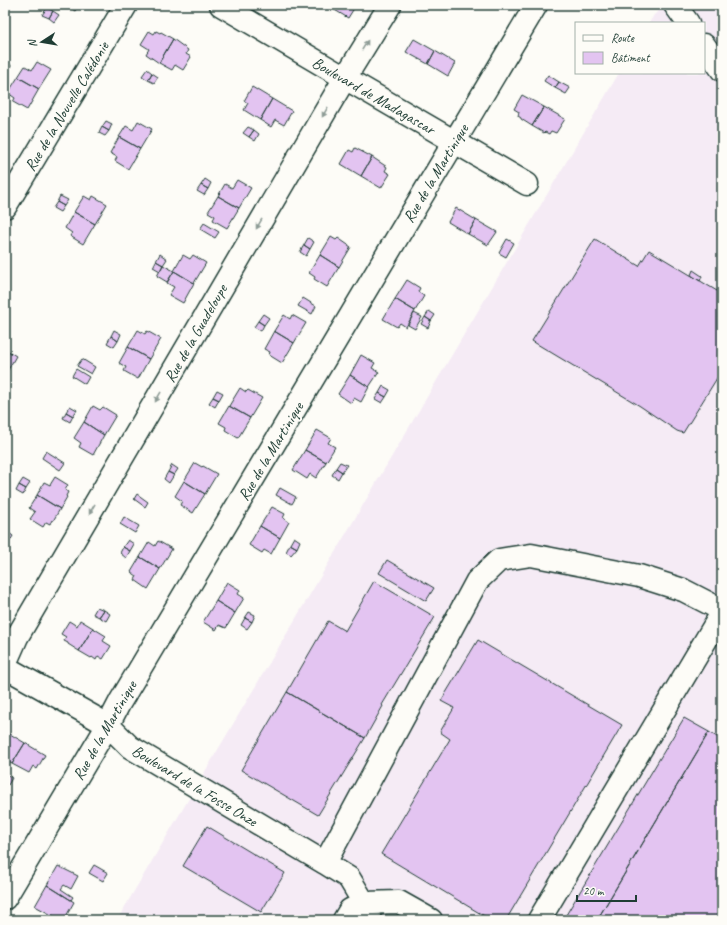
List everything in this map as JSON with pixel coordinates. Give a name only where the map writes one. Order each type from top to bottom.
[{"type":"street","name":"Rue de la Nouvelle Calédonie","points":[[5,207],[126,5]]},
{"type":"street","name":"Boulevard de Madagascar","points":[[222,5],[344,78],[527,184]]},
{"type":"street","name":"Rue de la Guadeloupe","points":[[5,665],[17,637],[344,78],[390,5]]},
{"type":"street","name":"Rue de la Martinique","points":[[5,898],[108,725],[120,702],[536,5]]},
{"type":"street","points":[[675,5],[687,22]]},
{"type":"street","points":[[705,46],[722,70]]},
{"type":"street","points":[[325,863],[477,581],[498,560],[531,555],[639,576],[684,590],[722,611],[539,920]]},
{"type":"street","name":"Boulevard de la Fosse Onze","points":[[5,665],[108,725],[130,747],[349,878],[367,912]]},
{"type":"street","points":[[344,920],[350,910],[367,912],[399,902],[431,920]]},
{"type":"shaded area","points":[[665,5],[722,5],[722,920],[117,920],[618,74],[705,74],[705,22],[650,22],[654,15]]},
{"type":"building","points":[[66,5],[79,5],[75,11]]},
{"type":"building","points":[[328,5],[356,5],[348,18]]},
{"type":"building","points":[[47,8],[53,11],[49,18],[42,15]]},
{"type":"building","points":[[53,11],[59,15],[54,22],[49,18]]},
{"type":"building","points":[[149,31],[154,34],[156,31],[161,32],[173,39],[159,63],[146,54],[149,49],[141,44]]},
{"type":"building","points":[[173,39],[188,50],[186,54],[191,57],[183,70],[175,65],[172,70],[159,63]]},
{"type":"building","points":[[414,39],[435,51],[428,64],[406,52]]},
{"type":"building","points":[[435,51],[455,63],[448,76],[428,64]]},
{"type":"building","points":[[5,61],[11,65],[8,71],[5,69]]},
{"type":"building","points":[[37,62],[51,70],[39,89],[18,77],[25,66],[32,70]]},
{"type":"building","points":[[147,69],[152,73],[148,80],[142,76]]},
{"type":"building","points":[[152,73],[158,77],[154,83],[148,80]]},
{"type":"building","points":[[548,75],[559,82],[555,88],[544,81]]},
{"type":"building","points":[[18,77],[39,89],[27,110],[13,102],[15,98],[8,93]]},
{"type":"building","points":[[559,82],[570,88],[566,94],[555,88]]},
{"type":"building","points":[[252,87],[272,99],[260,120],[244,110],[248,103],[244,101]]},
{"type":"building","points":[[522,95],[544,107],[532,126],[521,119],[518,116],[519,112],[514,109]]},
{"type":"building","points":[[272,99],[292,111],[284,125],[275,120],[271,127],[260,120]]},
{"type":"building","points":[[544,107],[565,119],[556,133],[551,131],[549,134],[544,133],[532,126]]},
{"type":"building","points":[[106,121],[112,124],[109,131],[102,127]]},
{"type":"building","points":[[138,121],[152,129],[140,149],[119,137],[126,126],[133,130]]},
{"type":"building","points":[[102,127],[109,131],[105,136],[99,133]]},
{"type":"building","points":[[248,127],[254,130],[249,137],[243,133]]},
{"type":"building","points":[[254,130],[259,134],[255,141],[249,137]]},
{"type":"building","points":[[119,137],[140,149],[128,169],[115,161],[117,157],[110,153]]},
{"type":"building","points":[[355,148],[372,157],[361,176],[341,164],[349,150],[353,152]]},
{"type":"building","points":[[372,157],[387,167],[385,171],[390,174],[381,188],[361,176]]},
{"type":"building","points":[[205,179],[211,183],[208,189],[201,185]]},
{"type":"building","points":[[237,180],[251,188],[239,208],[218,196],[225,184],[232,188]]},
{"type":"building","points":[[201,185],[208,189],[204,195],[197,191]]},
{"type":"building","points":[[60,196],[68,200],[64,206],[57,202]]},
{"type":"building","points":[[84,196],[91,200],[93,196],[107,204],[95,224],[74,212]]},
{"type":"building","points":[[218,196],[239,208],[227,228],[213,220],[215,216],[208,212]]},
{"type":"building","points":[[57,202],[64,206],[60,212],[53,208]]},
{"type":"building","points":[[456,208],[476,220],[468,234],[448,222]]},
{"type":"building","points":[[74,212],[95,224],[83,244],[70,236],[72,233],[65,228]]},
{"type":"building","points":[[476,220],[497,232],[488,245],[468,234]]},
{"type":"building","points":[[204,223],[219,232],[215,238],[200,229]]},
{"type":"building","points":[[331,237],[336,240],[338,238],[351,247],[339,267],[320,255]]},
{"type":"building","points":[[308,238],[314,242],[310,249],[304,245]]},
{"type":"building","points":[[507,239],[514,243],[506,257],[499,253]]},
{"type":"building","points":[[595,239],[639,266],[649,250],[722,294],[722,370],[683,433],[677,431],[640,406],[532,341]]},
{"type":"building","points":[[304,245],[310,249],[306,256],[300,252]]},
{"type":"building","points":[[160,254],[167,259],[163,265],[156,261]]},
{"type":"building","points":[[183,255],[190,259],[193,255],[206,263],[194,283],[174,271]]},
{"type":"building","points":[[320,255],[339,267],[327,287],[314,279],[315,277],[309,273]]},
{"type":"building","points":[[156,261],[163,265],[160,271],[153,267]]},
{"type":"building","points":[[163,265],[174,271],[167,282],[157,276]]},
{"type":"building","points":[[693,270],[702,276],[700,281],[691,275]]},
{"type":"building","points":[[174,271],[194,283],[183,303],[169,295],[174,287],[167,283]]},
{"type":"building","points":[[407,280],[420,288],[418,292],[424,296],[415,311],[395,299]]},
{"type":"building","points":[[303,298],[316,306],[312,314],[298,306]]},
{"type":"building","points":[[395,299],[415,311],[406,327],[400,323],[397,327],[383,319]]},
{"type":"building","points":[[429,311],[435,315],[431,321],[425,317]]},
{"type":"building","points":[[414,313],[422,317],[415,329],[408,325]]},
{"type":"building","points":[[263,314],[269,318],[264,325],[258,321]]},
{"type":"building","points":[[284,315],[290,319],[292,315],[306,323],[294,343],[274,331]]},
{"type":"building","points":[[425,317],[431,321],[428,328],[421,324]]},
{"type":"building","points":[[258,321],[264,325],[261,331],[254,327]]},
{"type":"building","points":[[114,330],[121,334],[118,341],[111,336]]},
{"type":"building","points":[[138,330],[145,334],[147,331],[161,339],[149,359],[128,347]]},
{"type":"building","points":[[274,331],[294,343],[282,363],[269,355],[270,352],[264,349]]},
{"type":"building","points":[[111,336],[118,341],[114,347],[107,343]]},
{"type":"building","points":[[128,347],[149,359],[138,379],[124,371],[126,367],[119,363]]},
{"type":"building","points":[[5,349],[16,356],[5,375]]},
{"type":"building","points":[[361,355],[375,363],[372,368],[379,372],[369,387],[350,375]]},
{"type":"building","points":[[82,359],[95,367],[91,374],[77,366]]},
{"type":"building","points":[[76,369],[89,377],[85,384],[72,376]]},
{"type":"building","points":[[350,375],[369,387],[361,402],[354,398],[351,403],[338,394]]},
{"type":"building","points":[[383,386],[390,390],[386,397],[379,393]]},
{"type":"building","points":[[240,388],[246,392],[248,390],[262,398],[250,418],[229,406]]},
{"type":"building","points":[[217,390],[223,393],[219,400],[213,397]]},
{"type":"building","points":[[379,393],[386,397],[382,403],[375,399]]},
{"type":"building","points":[[213,397],[219,400],[215,407],[209,403]]},
{"type":"building","points":[[70,406],[77,410],[73,416],[66,412]]},
{"type":"building","points":[[93,406],[100,410],[103,407],[116,415],[104,435],[84,422]]},
{"type":"building","points":[[229,406],[250,418],[238,438],[225,430],[226,427],[219,423]]},
{"type":"building","points":[[66,412],[73,416],[70,422],[63,418]]},
{"type":"building","points":[[84,422],[104,435],[93,455],[79,447],[81,443],[74,438]]},
{"type":"building","points":[[317,430],[331,438],[328,443],[335,447],[326,462],[305,450]]},
{"type":"building","points":[[305,450],[326,462],[316,478],[310,474],[307,479],[293,470]]},
{"type":"building","points":[[46,451],[65,463],[60,470],[42,458]]},
{"type":"building","points":[[340,462],[347,465],[342,472],[336,468]]},
{"type":"building","points":[[195,463],[217,474],[205,494],[184,481]]},
{"type":"building","points":[[172,465],[178,469],[174,475],[168,472]]},
{"type":"building","points":[[336,468],[342,472],[338,479],[332,475]]},
{"type":"building","points":[[168,472],[174,475],[169,483],[164,479]]},
{"type":"building","points":[[55,477],[68,485],[65,490],[68,492],[67,497],[60,509],[37,495],[44,482],[50,485]]},
{"type":"building","points":[[23,479],[30,483],[26,489],[19,485]]},
{"type":"building","points":[[184,481],[205,494],[193,513],[180,505],[182,501],[175,496]]},
{"type":"building","points":[[19,485],[26,489],[23,495],[16,491]]},
{"type":"building","points":[[280,488],[296,497],[292,504],[276,495]]},
{"type":"building","points":[[137,494],[148,502],[145,507],[134,499]]},
{"type":"building","points":[[37,495],[60,509],[53,521],[52,520],[50,524],[46,522],[43,527],[30,519],[35,512],[29,508]]},
{"type":"building","points":[[272,507],[285,514],[283,518],[289,522],[280,538],[260,526]]},
{"type":"building","points":[[124,517],[139,526],[135,533],[120,524]]},
{"type":"building","points":[[260,526],[280,538],[271,554],[264,550],[262,553],[249,545]]},
{"type":"building","points":[[5,530],[13,536],[10,541],[5,539]]},
{"type":"building","points":[[294,537],[300,541],[297,548],[290,544]]},
{"type":"building","points":[[128,540],[134,544],[130,551],[123,547]]},
{"type":"building","points":[[158,541],[172,549],[160,569],[140,557],[149,542],[155,546]]},
{"type":"building","points":[[290,544],[297,548],[291,555],[286,552]]},
{"type":"building","points":[[123,547],[130,551],[126,558],[120,553]]},
{"type":"building","points":[[140,557],[160,569],[148,589],[135,580],[137,576],[131,572]]},
{"type":"building","points":[[387,560],[434,588],[426,601],[379,573]]},
{"type":"building","points":[[374,581],[435,617],[382,705],[383,706],[365,738],[287,692],[328,621],[345,631]]},
{"type":"building","points":[[227,582],[240,590],[238,594],[244,598],[235,613],[216,601]]},
{"type":"building","points":[[216,601],[235,613],[226,628],[219,625],[216,630],[203,622]]},
{"type":"building","points":[[97,607],[104,610],[99,617],[93,614]]},
{"type":"building","points":[[104,610],[110,614],[106,621],[99,617]]},
{"type":"building","points":[[249,612],[255,615],[252,622],[245,618]]},
{"type":"building","points":[[245,618],[252,622],[247,629],[241,625]]},
{"type":"building","points":[[80,620],[93,628],[79,651],[64,641],[66,637],[61,634],[69,621],[77,626]]},
{"type":"building","points":[[93,628],[106,636],[103,641],[111,646],[103,659],[98,656],[96,660],[79,651]]},
{"type":"building","points":[[478,640],[622,725],[506,920],[491,920],[381,854],[450,739],[440,732],[454,708],[441,701]]},
{"type":"building","points":[[287,692],[365,738],[318,815],[241,770]]},
{"type":"building","points":[[684,718],[709,732],[597,920],[563,920]]},
{"type":"building","points":[[5,731],[25,743],[12,764],[5,760]]},
{"type":"building","points":[[709,732],[722,740],[722,920],[597,920]]},
{"type":"building","points":[[25,743],[45,755],[37,769],[33,766],[29,773],[12,764]]},
{"type":"building","points":[[6,774],[12,778],[8,785],[5,783]]},
{"type":"building","points":[[207,826],[285,873],[261,912],[183,866]]},
{"type":"building","points":[[94,865],[108,873],[103,881],[89,873]]},
{"type":"building","points":[[58,866],[78,876],[71,889],[64,885],[61,889],[73,897],[71,900],[47,885]]},
{"type":"building","points":[[47,885],[74,902],[64,920],[61,920],[35,906]]},
{"type":"building","points":[[29,915],[38,920],[26,920]]}]
